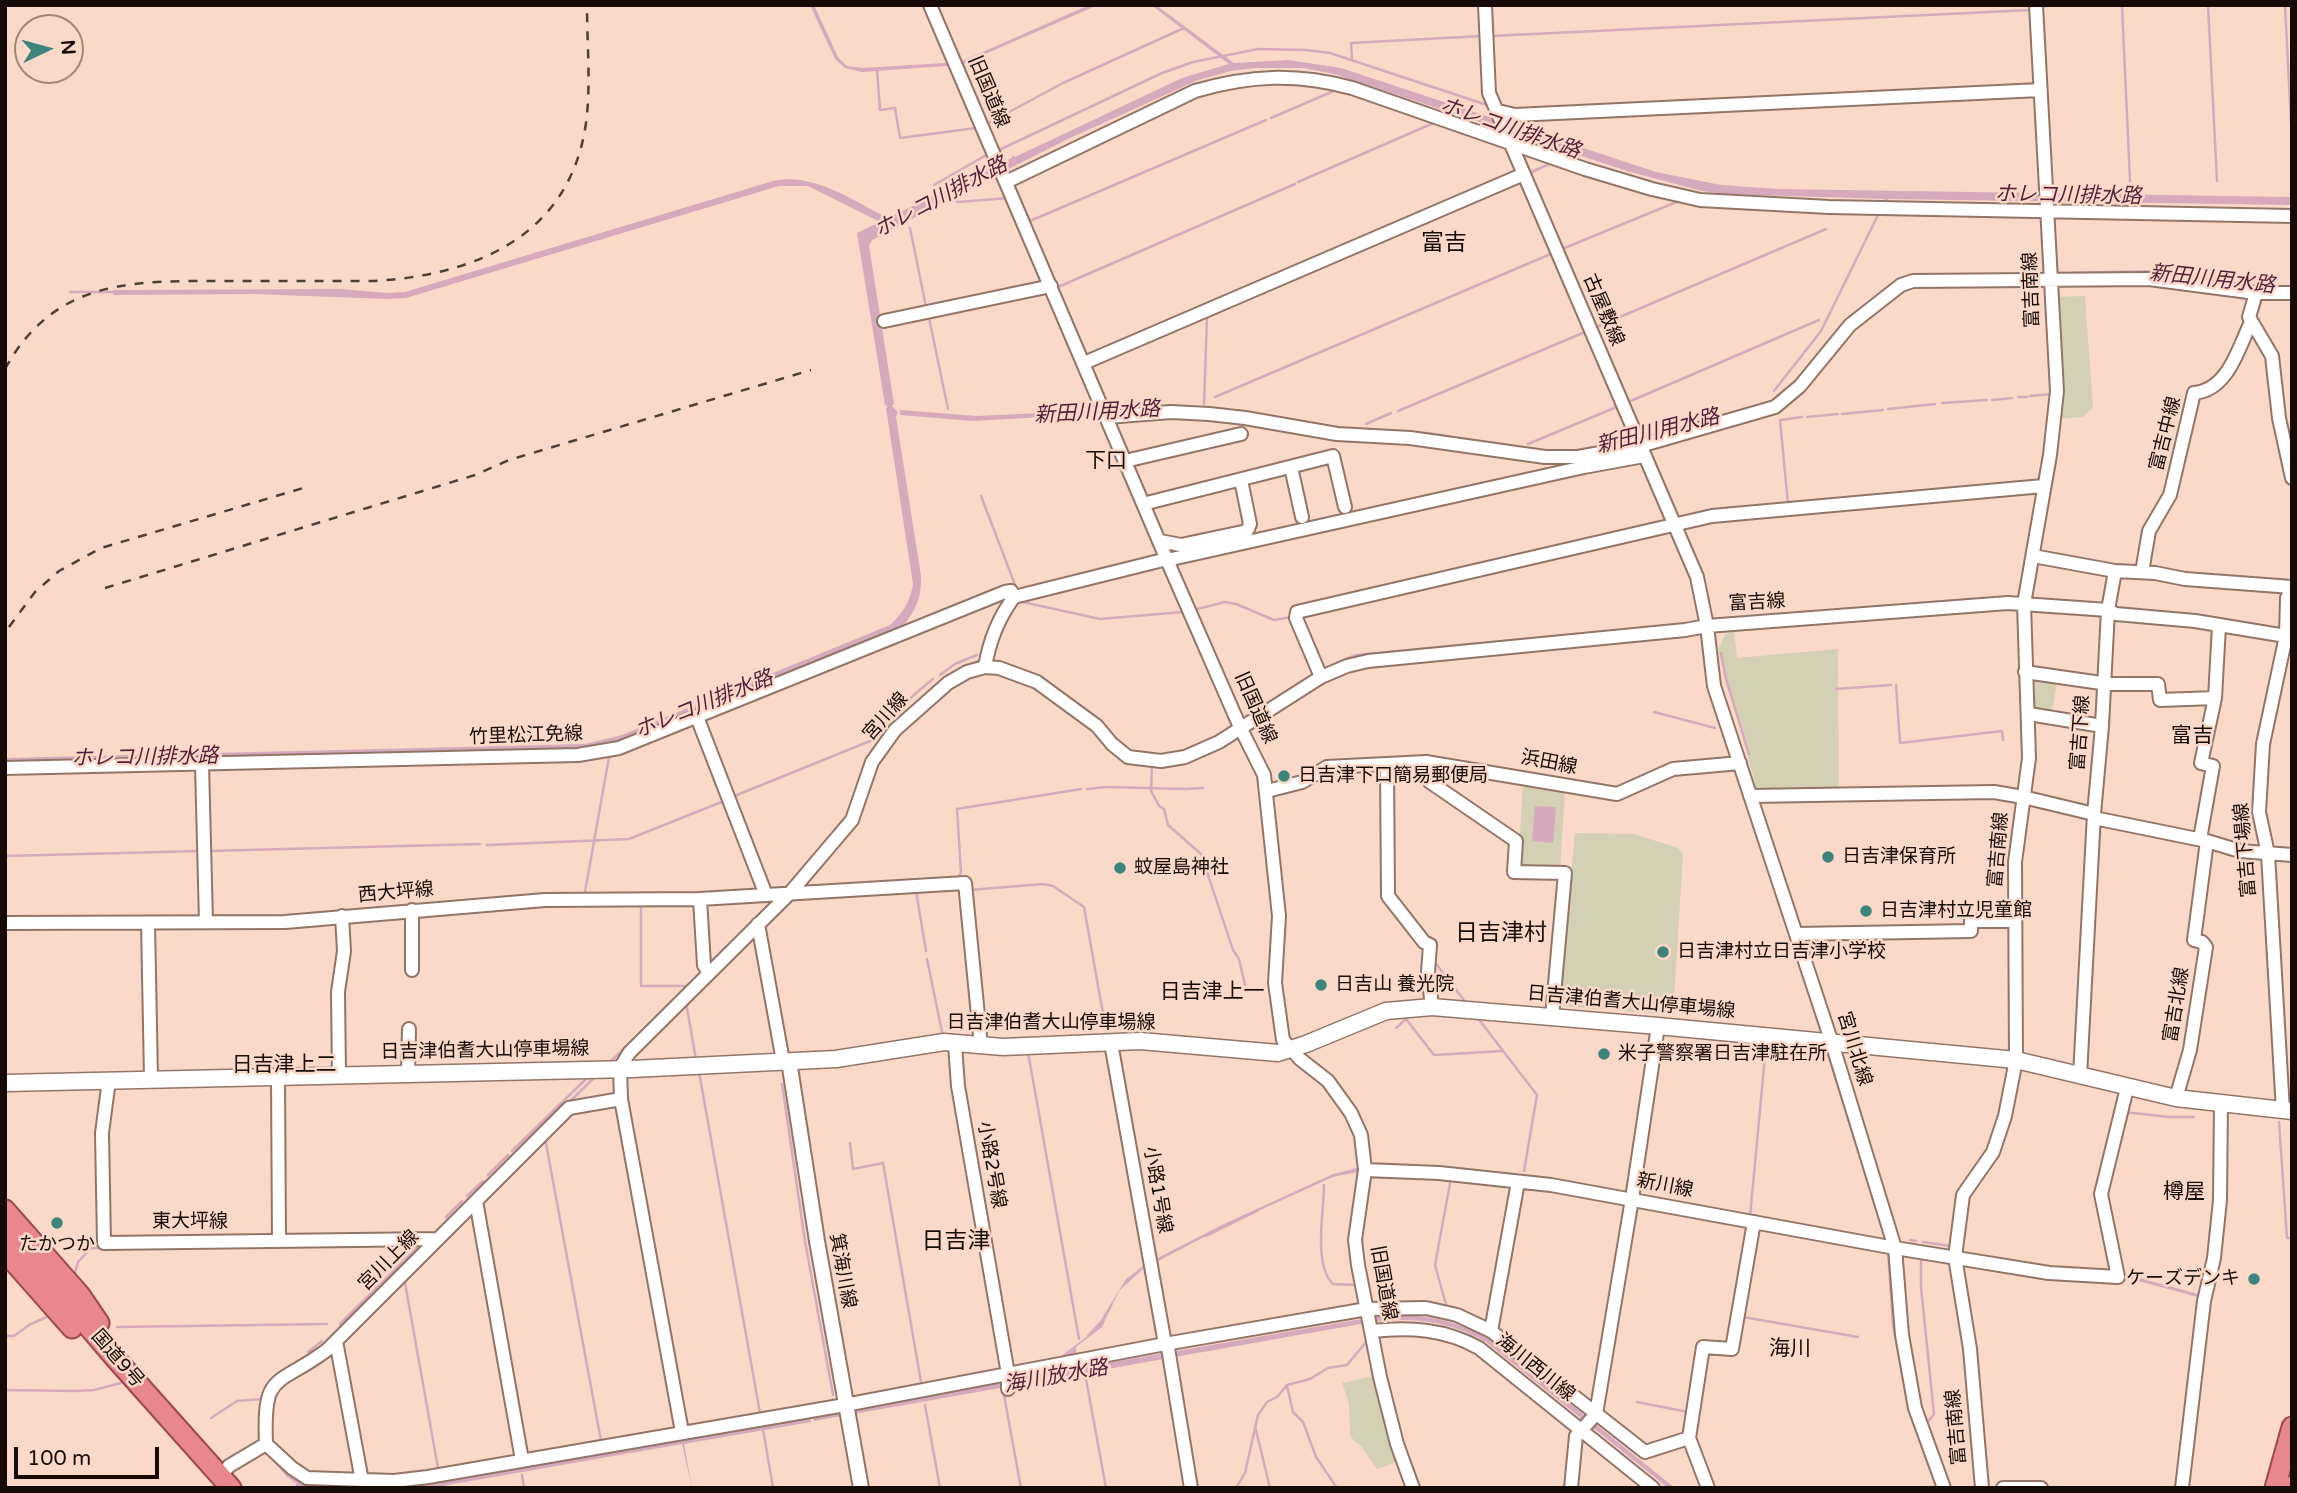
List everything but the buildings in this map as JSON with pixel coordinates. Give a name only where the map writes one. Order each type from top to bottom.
[{"type":"highway","points":[[5,1209],[80,1295],[112,1341],[115,1358]]},
{"type":"highway","name":"国道9号","points":[[5,1230],[226,1484]]},
{"type":"highway","points":[[5,1252],[78,1335],[102,1353],[115,1358]]},
{"type":"highway","points":[[2276,1488],[2292,1427]]},
{"type":"main road","name":"日吉津伯耆大山停車場線","points":[[5,1083],[620,1068],[836,1059],[944,1042],[981,1046],[1140,1041],[1278,1053],[1386,1011],[1432,1007],[2016,1060],[2176,1098],[2287,1111]]},
{"type":"street","name":"旧国道線","points":[[930,5],[1143,505],[1240,727],[1264,775],[1279,916],[1275,983],[1283,1040],[1328,1081],[1351,1113],[1361,1135],[1365,1170],[1355,1240],[1357,1265],[1390,1417],[1413,1488]]},
{"type":"street","name":"古屋敷線","points":[[1485,5],[1489,93],[1697,576],[1707,626]]},
{"type":"street","points":[[1499,114],[2040,90],[2036,5]]},
{"type":"street","points":[[1004,179],[1195,91],[1226,82],[1261,77],[1319,79],[1341,85],[1652,189],[1700,200],[1771,205],[2049,208],[2292,216]]},
{"type":"street","name":"富吉南線","points":[[1982,1488],[1970,1349],[1955,1257],[1963,1195],[1993,1152],[2005,1116],[2016,1060],[2016,845],[2029,758],[2024,604],[2050,455],[2057,391],[2049,208],[2040,90]]},
{"type":"street","points":[[1084,363],[1524,174]]},
{"type":"street","points":[[1240,727],[1219,742],[1185,757],[1161,761],[1128,757],[1118,750],[1097,726],[1037,682],[999,668],[985,667],[987,653],[1000,620],[1014,597],[1167,559],[1584,467],[1642,451],[1775,407],[1800,386],[1850,325],[1901,285],[1913,281],[2149,279],[2256,293],[2292,293]]},
{"type":"street","points":[[884,321],[1051,286]]},
{"type":"street","points":[[2256,293],[2249,317],[2272,356],[2279,418],[2292,478]]},
{"type":"street","name":"富吉中線","points":[[2142,572],[2149,531],[2170,495],[2194,393],[2207,392],[2220,382],[2234,360],[2251,322]]},
{"type":"street","points":[[1107,417],[1171,412],[1209,414],[1337,435],[1430,440],[1545,457],[1642,451]]},
{"type":"street","points":[[1125,461],[1241,434]]},
{"type":"street","points":[[1143,505],[1333,456],[1345,507]]},
{"type":"street","points":[[1290,467],[1302,517]]},
{"type":"street","points":[[1160,541],[1181,545],[1247,531],[1250,524],[1241,480]]},
{"type":"street","points":[[1321,677],[1296,618],[1297,612],[1712,516],[2043,486]]},
{"type":"street","points":[[2033,556],[2115,571],[2292,588]]},
{"type":"street","name":"富吉下線","points":[[2080,1076],[2108,610],[2115,571]]},
{"type":"street","name":"富吉下場線","points":[[2287,1111],[2268,854],[2259,811],[2263,744],[2289,636],[2287,598],[2292,588]]},
{"type":"street","name":"竹里松江免線","points":[[5,768],[579,755],[619,748],[1005,592],[1011,591],[1014,597]]},
{"type":"street","name":"富吉線","points":[[1240,727],[1321,677],[1368,661],[1707,626],[2024,604],[2108,610],[2116,614],[2195,621],[2289,636]]},
{"type":"street","name":"宮川北線","points":[[1707,626],[1714,686],[1797,934],[1895,1248],[1902,1335],[1915,1409],[1944,1488]]},
{"type":"street","name":"富吉北線","points":[[2176,1098],[2190,1050],[2206,947],[2202,942],[2194,940],[2213,766],[2201,763],[2215,698],[2220,626]]},
{"type":"street","name":"宮川線","points":[[620,1068],[629,1053],[790,893],[852,820],[872,762],[895,730],[948,683],[967,672],[985,667]]},
{"type":"street","points":[[2025,672],[2104,683],[2158,684],[2160,699],[2215,698]]},
{"type":"street","points":[[2029,714],[2102,726]]},
{"type":"street","points":[[696,717],[766,895]]},
{"type":"street","points":[[1417,762],[1430,782],[1516,841],[1514,872],[1565,873],[1552,1017]]},
{"type":"street","name":"浜田線","points":[[1267,791],[1302,782],[1327,767],[1417,762],[1450,765],[1609,794],[1623,792],[1673,769],[1740,763]]},
{"type":"street","points":[[202,764],[206,922]]},
{"type":"street","points":[[1387,765],[1388,897],[1424,942],[1430,945],[1428,972],[1432,1007]]},
{"type":"street","points":[[1750,796],[1994,792],[2241,851],[2292,855]]},
{"type":"street","name":"西大坪線","points":[[5,923],[285,922],[550,900],[700,899],[965,883],[981,1046]]},
{"type":"street","points":[[700,899],[704,965],[709,974]]},
{"type":"street","points":[[412,910],[412,970]]},
{"type":"street","points":[[339,1075],[338,992],[344,951],[342,916]]},
{"type":"street","points":[[1797,934],[1971,931],[1971,921],[2014,921]]},
{"type":"street","points":[[148,923],[151,1078]]},
{"type":"street","points":[[758,924],[786,1061]]},
{"type":"street","points":[[1571,1488],[1576,1436],[1595,1415],[1658,1026]]},
{"type":"street","points":[[408,1074],[409,1029]]},
{"type":"street","name":"小路1号線","points":[[1111,1043],[1191,1488]]},
{"type":"street","name":"小路2号線","points":[[955,1045],[958,1086],[1008,1380]]},
{"type":"street","name":"箕海川線","points":[[786,1061],[861,1488]]},
{"type":"street","points":[[620,1068],[621,1099],[682,1432]]},
{"type":"street","points":[[278,1077],[279,1241]]},
{"type":"street","name":"東大坪線","points":[[109,1080],[102,1133],[104,1243],[438,1239]]},
{"type":"street","name":"新川線","points":[[1365,1170],[1439,1173],[1518,1182],[1632,1199],[1895,1248],[2049,1273],[2118,1277],[2101,1194],[2127,1088]]},
{"type":"street","name":"宮川上線","points":[[266,1444],[265,1412],[268,1394],[274,1384],[319,1356],[336,1341],[569,1108],[621,1099]]},
{"type":"street","points":[[2182,1488],[2204,1301],[2215,1246],[2220,1200],[2221,1103]]},
{"type":"street","points":[[1491,1331],[1518,1182]]},
{"type":"street","points":[[476,1201],[522,1460]]},
{"type":"street","points":[[1708,1488],[1689,1438],[1703,1347],[1732,1349],[1754,1222]]},
{"type":"street","points":[[226,1484],[229,1466],[266,1444],[307,1478],[394,1481],[1008,1380],[1166,1346],[1369,1320],[1426,1308],[1457,1315],[1491,1331],[1645,1452],[1689,1438]]},
{"type":"street","name":"海川西川線","points":[[1369,1320],[1446,1333],[1490,1355],[1653,1488]]},
{"type":"street","points":[[336,1341],[362,1480]]},
{"type":"street","points":[[2003,1488],[2041,1488]]},
{"type":"shaded area","points":[[2085,296],[2093,408],[2082,417],[2058,419],[2055,297]]},
{"type":"shaded area","points":[[1734,631],[1737,658],[1838,649],[1839,791],[1792,792],[1788,788],[1757,790],[1718,650],[1725,635]]},
{"type":"shaded area","points":[[2038,677],[2058,678],[2051,716],[2032,712],[2031,683]]},
{"type":"shaded area","points":[[1523,784],[1565,791],[1560,870],[1518,867]]},
{"type":"shaded area","points":[[1575,833],[1634,834],[1678,848],[1683,854],[1673,1015],[1559,1006]]},
{"type":"shaded area","points":[[1374,1376],[1399,1461],[1377,1469],[1350,1435],[1349,1403],[1342,1383]]},
{"type":"water","points":[[810,5],[814,5],[838,57],[847,66],[863,68],[960,62],[1089,5],[1098,5],[960,65],[862,72],[845,68],[835,59]]},
{"type":"water","name":"ホレコ川排水路","points":[[1151,5],[1156,5],[1234,63],[1288,60],[1341,68],[1656,172],[1721,185],[1778,189],[2292,197],[2292,205],[1888,199],[1882,212],[1879,211],[1885,199],[1702,191],[1627,171],[1334,74],[1304,68],[1231,71],[1198,80],[1070,138],[945,201],[941,200],[942,203],[872,240],[869,246],[894,404],[892,406],[898,412],[896,417],[921,576],[917,605],[900,629],[622,743],[586,751],[5,765],[5,758],[585,744],[622,735],[890,625],[905,607],[913,584],[886,408],[888,407],[885,405],[857,233],[880,222],[808,186],[779,186],[406,298],[254,294],[113,295],[114,290],[341,289],[405,292],[773,181],[788,179],[818,184],[888,218],[938,194],[940,196],[941,193],[1012,158],[1013,155],[1015,157],[1182,78],[1229,64]]},
{"type":"water","name":"新田川用水路","points":[[2147,270],[2259,287],[2292,286],[2292,290],[2259,290],[2146,274],[1901,282],[1777,403],[1696,428],[1574,455],[1361,433],[1285,421],[1113,413],[973,421],[900,415],[900,410],[977,416],[1182,406],[1218,408],[1345,427],[1429,432],[1551,451],[1570,450],[1651,436],[1770,402],[1794,385],[1850,316],[1909,275]]},
{"type":"water","points":[[1535,806],[1556,807],[1553,843],[1532,841]]},
{"type":"water","points":[[1390,1163],[1556,1179],[2030,1265],[2121,1273],[2202,1295],[2201,1298],[2120,1276],[2029,1267],[1554,1182],[1388,1166],[1333,1177],[1225,1226],[1143,1269],[1119,1291],[1102,1327],[1076,1347],[1077,1356],[1013,1371],[807,1408],[808,1405],[1021,1367],[1060,1357],[1094,1331],[1126,1279],[1144,1265],[1224,1224],[1333,1174],[1373,1164]]},
{"type":"water","points":[[1396,1315],[1445,1321],[1468,1328],[1491,1340],[1675,1488],[1668,1488],[1486,1342],[1458,1329],[1430,1322],[1372,1322],[814,1421],[812,1414],[1373,1317]]},
{"type":"water","points":[[810,1417],[811,1422],[684,1444],[692,1488],[682,1444],[431,1488],[303,1488],[287,1477],[266,1453],[290,1472],[348,1485]]},
{"type":"waterway","points":[[2208,5],[2217,181]]},
{"type":"waterway","points":[[2285,5],[2292,143]]},
{"type":"waterway","name":"ホレコ川排水路","points":[[2122,7],[2130,181]]},
{"type":"waterway","points":[[1492,36],[2030,10]]},
{"type":"waterway","points":[[985,125],[1063,83],[1184,28]]},
{"type":"waterway","points":[[1352,59],[1351,43],[1482,36]]},
{"type":"waterway","name":"ホレコ川排水路","points":[[997,151],[1162,73],[1193,62],[1258,49],[1330,53],[1490,106]]},
{"type":"waterway","points":[[877,69],[880,110],[895,108],[900,138],[976,128]]},
{"type":"waterway","points":[[1271,118],[1336,90]]},
{"type":"waterway","points":[[1015,196],[1018,195],[1030,221],[1266,120]]},
{"type":"waterway","name":"ホレコ川排水路","points":[[1298,182],[1436,122]]},
{"type":"waterway","name":"ホレコ川排水路","points":[[934,185],[988,154]]},
{"type":"waterway","name":"ホレコ川排水路","points":[[1529,173],[1552,163]]},
{"type":"waterway","points":[[1058,287],[1295,184]]},
{"type":"waterway","name":"ホレコ川排水路","points":[[949,196],[958,202],[1009,198]]},
{"type":"waterway","points":[[1562,249],[1679,201]]},
{"type":"waterway","points":[[1774,391],[1821,331],[1879,213]]},
{"type":"waterway","name":"ホレコ川排水路","points":[[910,228],[926,307]]},
{"type":"waterway","points":[[1594,328],[1826,229]]},
{"type":"waterway","points":[[1215,397],[1553,253]]},
{"type":"waterway","points":[[70,292],[116,292]]},
{"type":"waterway","name":"新田川用水路","points":[[2256,318],[2262,298]]},
{"type":"waterway","points":[[1204,404],[1207,317]]},
{"type":"waterway","points":[[929,318],[948,409]]},
{"type":"waterway","points":[[1626,403],[1819,320]]},
{"type":"waterway","points":[[1398,411],[1585,332]]},
{"type":"waterway","points":[[2030,396],[2052,394]]},
{"type":"waterway","points":[[2018,397],[2027,397]]},
{"type":"waterway","points":[[1992,400],[2012,398]]},
{"type":"waterway","points":[[1942,403],[1987,400]]},
{"type":"waterway","points":[[1888,409],[1935,404]]},
{"type":"waterway","points":[[1528,444],[1619,406]]},
{"type":"waterway","points":[[1842,414],[1883,410]]},
{"type":"waterway","points":[[1366,424],[1391,413]]},
{"type":"waterway","points":[[1807,417],[1838,414]]},
{"type":"waterway","points":[[1788,504],[1780,420],[1802,417]]},
{"type":"waterway","points":[[2038,482],[2041,469]]},
{"type":"waterway","points":[[981,496],[1017,590]]},
{"type":"waterway","points":[[1018,601],[1100,619],[1183,612]]},
{"type":"waterway","points":[[1193,610],[1225,602],[1274,620],[1291,617]]},
{"type":"waterway","points":[[1738,618],[1767,615]]},
{"type":"waterway","points":[[1336,663],[1356,655],[1568,635]]},
{"type":"waterway","points":[[1721,653],[1726,679],[1749,754]]},
{"type":"waterway","points":[[940,675],[955,664],[977,655]]},
{"type":"waterway","points":[[964,667],[980,660]]},
{"type":"waterway","points":[[1008,665],[1037,676]]},
{"type":"waterway","points":[[732,797],[875,739],[894,714],[933,679]]},
{"type":"waterway","points":[[909,709],[938,684]]},
{"type":"waterway","points":[[1836,689],[1891,685]]},
{"type":"waterway","points":[[1896,685],[1900,743],[2002,731],[2003,740]]},
{"type":"waterway","points":[[1242,720],[1283,694]]},
{"type":"waterway","points":[[1654,712],[1715,728]]},
{"type":"waterway","points":[[585,892],[609,757],[615,755]]},
{"type":"waterway","points":[[1152,764],[1151,791],[1159,806],[1164,809],[1168,825],[1201,854],[1233,950],[1239,959],[1245,985]]},
{"type":"waterway","points":[[1087,789],[1106,787]]},
{"type":"waterway","points":[[1108,787],[1203,788]]},
{"type":"waterway","points":[[958,879],[961,872],[957,809],[1081,789]]},
{"type":"waterway","points":[[487,845],[629,839],[724,801]]},
{"type":"waterway","points":[[208,851],[480,844]]},
{"type":"waterway","points":[[5,856],[200,851]]},
{"type":"waterway","points":[[970,890],[1043,884],[1053,886],[1084,907],[1107,1036]]},
{"type":"waterway","points":[[916,891],[926,951]]},
{"type":"waterway","points":[[641,903],[641,986],[688,986]]},
{"type":"waterway","points":[[927,959],[942,1032]]},
{"type":"waterway","points":[[1434,961],[1466,1003]]},
{"type":"waterway","points":[[686,1002],[696,1060]]},
{"type":"waterway","points":[[1477,1017],[1537,1095],[1524,1171]]},
{"type":"waterway","points":[[1396,1028],[1406,1019],[1434,1055],[1502,1051]]},
{"type":"waterway","points":[[612,1060],[645,1029]]},
{"type":"waterway","points":[[1750,1217],[1766,1045]]},
{"type":"waterway","points":[[1765,1049],[1828,1054],[1886,1241]]},
{"type":"waterway","points":[[1028,1052],[1079,1339]]},
{"type":"waterway","points":[[699,1072],[760,1413]]},
{"type":"waterway","points":[[512,1151],[587,1078]]},
{"type":"waterway","points":[[567,1104],[593,1079]]},
{"type":"waterway","points":[[782,1084],[805,1241],[833,1395]]},
{"type":"waterway","points":[[2124,1112],[2194,1117]]},
{"type":"waterway","points":[[2279,1122],[2287,1238],[2292,1238]]},
{"type":"waterway","points":[[545,1138],[601,1441]]},
{"type":"waterway","points":[[850,1143],[853,1169],[883,1163],[921,1382]]},
{"type":"waterway","points":[[488,1175],[508,1155]]},
{"type":"waterway","points":[[1447,1308],[1435,1265],[1451,1178]]},
{"type":"waterway","points":[[467,1196],[483,1181]]},
{"type":"waterway","points":[[1324,1185],[1321,1237],[1323,1264],[1333,1284],[1357,1285]]},
{"type":"waterway","points":[[446,1217],[462,1201]]},
{"type":"waterway","points":[[1206,1236],[1257,1211]]},
{"type":"waterway","points":[[1910,1240],[1916,1241]]},
{"type":"waterway","points":[[1923,1242],[1951,1246]]},
{"type":"waterway","points":[[340,1324],[420,1245]]},
{"type":"waterway","points":[[74,1277],[78,1262],[91,1248],[102,1248]]},
{"type":"waterway","points":[[1888,1251],[1893,1325],[1909,1410],[1937,1488]]},
{"type":"waterway","points":[[1921,1256],[1921,1287],[1934,1414],[1927,1423]]},
{"type":"waterway","points":[[405,1283],[438,1468]]},
{"type":"waterway","points":[[5,1336],[14,1336],[29,1325],[51,1315]]},
{"type":"waterway","points":[[1743,1317],[1858,1337]]},
{"type":"waterway","points":[[1088,1336],[1100,1323]]},
{"type":"waterway","points":[[117,1327],[327,1324]]},
{"type":"waterway","points":[[308,1352],[322,1341]]},
{"type":"waterway","points":[[1236,1488],[1245,1473],[1258,1415],[1267,1402],[1277,1397],[1287,1385],[1310,1379],[1328,1368],[1347,1365],[1367,1341]]},
{"type":"waterway","points":[[1086,1379],[1106,1488]]},
{"type":"waterway","points":[[5,1390],[94,1390],[121,1383]]},
{"type":"waterway","points":[[1287,1386],[1293,1412],[1303,1422],[1316,1457],[1337,1488]]},
{"type":"waterway","points":[[1004,1395],[1021,1488]]},
{"type":"waterway","points":[[211,1418],[237,1401],[262,1399]]},
{"type":"waterway","points":[[1637,1402],[1688,1412]]},
{"type":"waterway","points":[[925,1405],[940,1488]]},
{"type":"waterway","points":[[1255,1426],[1270,1488]]},
{"type":"waterway","points":[[763,1429],[773,1488]]},
{"type":"waterway","points":[[522,1475],[524,1488]]},
{"type":"waterway","name":"海川放水路","points":[[294,1488],[300,1483]]},
{"type":"railway","points":[[5,369],[26,339],[49,316],[74,300],[102,290],[163,282],[374,281],[412,277],[448,270],[482,258],[512,242],[539,221],[560,195],[576,162],[587,109],[587,5]]},
{"type":"railway","points":[[105,588],[475,475],[509,460],[811,370]]},
{"type":"railway","points":[[9,627],[35,592],[59,571],[101,548],[310,486]]},
{"type":"place","name":"日吉津下口簡易郵便局","points":[[1284,776]]},
{"type":"place","name":"日吉津保育所","points":[[1828,857]]},
{"type":"place","name":"蚊屋島神社","points":[[1120,868]]},
{"type":"place","name":"日吉津村立児童館","points":[[1866,911]]},
{"type":"place","name":"日吉津村立日吉津小学校","points":[[1663,952]]},
{"type":"place","name":"日吉山 養光院","points":[[1321,985]]},
{"type":"place","name":"米子警察署日吉津駐在所","points":[[1604,1054]]},
{"type":"place","name":"たかつか","points":[[57,1223]]},
{"type":"place","name":"ケーズデンキ","points":[[2254,1279]]},
{"type":"district","name":"富吉","points":[[1444,244]]},
{"type":"district","name":"下口","points":[[1106,461]]},
{"type":"district","name":"富吉","points":[[2192,736]]},
{"type":"district","name":"日吉津村","points":[[1501,934]]},
{"type":"district","name":"日吉津上一","points":[[1212,992]]},
{"type":"district","name":"日吉津上二","points":[[284,1065]]},
{"type":"district","name":"樽屋","points":[[2184,1192]]},
{"type":"district","name":"日吉津","points":[[956,1242]]},
{"type":"district","name":"海川","points":[[1790,1349]]}]
